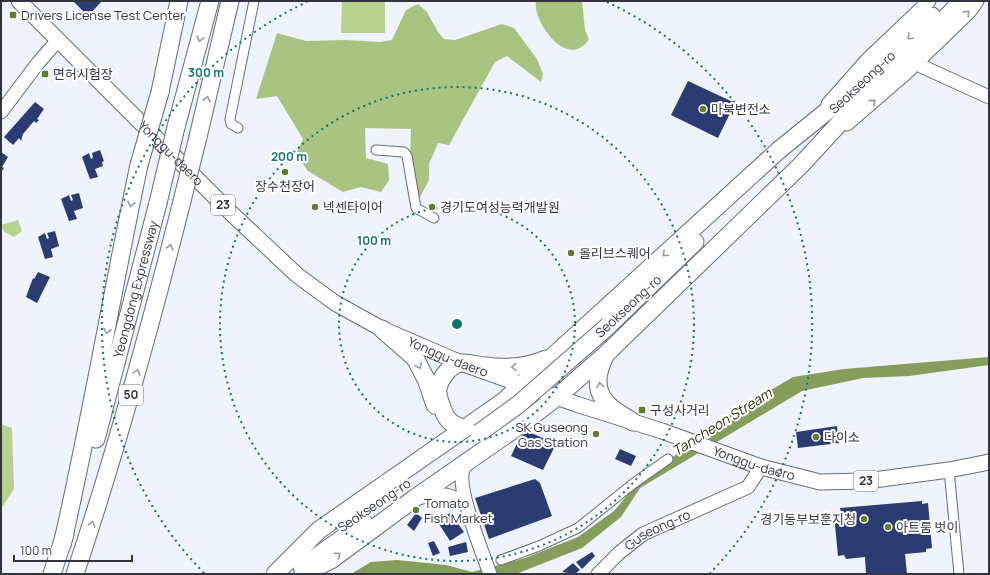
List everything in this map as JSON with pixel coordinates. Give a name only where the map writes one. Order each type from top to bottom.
[{"type":"highway","points":[[62,545],[92,409],[113,291],[139,165],[160,92],[179,1]]},
{"type":"highway","name":"Yeongdong Expressway","points":[[52,574],[86,474],[103,417],[176,127],[210,1]]},
{"type":"highway","name":"Yeongdong Expressway","points":[[76,574],[101,498],[141,360],[198,137],[230,1]]},
{"type":"highway","name":"Seokseong-ro","points":[[292,574],[482,435],[611,330],[850,101],[949,1]]},
{"type":"highway","name":"Seokseong-ro","points":[[850,101],[913,51],[962,1]]},
{"type":"highway","points":[[482,416],[504,401],[779,150],[850,101]]},
{"type":"highway","points":[[563,348],[548,358],[534,364],[519,367],[487,367],[461,363],[449,369],[443,377],[437,390],[447,420],[455,426],[482,435],[557,397],[605,355],[801,164],[850,101]]},
{"type":"highway","points":[[588,325],[585,339],[589,351],[593,356],[605,355]]},
{"type":"highway","points":[[382,329],[415,358],[426,379],[440,420],[443,438],[439,447]]},
{"type":"highway","points":[[605,355],[599,368],[598,384],[605,402],[633,422]]},
{"type":"highway","points":[[276,574],[319,530],[439,447],[504,430],[502,421],[493,417],[482,416]]},
{"type":"highway","points":[[303,574],[331,560],[472,458],[482,435],[482,416]]},
{"type":"highway","name":"Seokseong-ro","points":[[276,574],[327,537],[482,435]]},
{"type":"main road","name":"Yonggu-daero","points":[[19,1],[231,213],[297,275],[335,303],[382,329],[461,363],[557,397],[662,431],[745,462],[820,482],[866,480],[949,470],[989,462]]},
{"type":"street","points":[[238,128],[231,124],[230,119],[254,1]]},
{"type":"street","points":[[779,150],[818,114],[867,60],[929,1]]},
{"type":"street","points":[[801,164],[906,73],[970,10],[977,1]]},
{"type":"street","points":[[1,112],[38,63],[58,40]]},
{"type":"street","points":[[921,66],[989,97]]},
{"type":"street","points":[[376,150],[404,152],[408,162],[416,208],[434,218]]},
{"type":"street","points":[[472,458],[463,471],[462,483],[466,504],[490,574]]},
{"type":"street","points":[[501,560],[539,546],[578,528],[668,458]]},
{"type":"street","name":"Guseong-ro","points":[[598,574],[619,552],[643,534],[724,497],[748,488],[761,467]]},
{"type":"street","points":[[949,470],[959,574]]},
{"type":"street","points":[[415,498],[443,494],[451,495],[466,504]]},
{"type":"shaded area","points":[[342,1],[385,1],[385,33],[341,33]]},
{"type":"shaded area","points":[[536,1],[582,1],[585,30],[589,39],[581,48],[571,50],[562,47],[545,31],[536,10]]},
{"type":"shaded area","points":[[418,4],[427,12],[438,32],[444,39],[455,40],[502,24],[514,28],[537,59],[543,74],[541,82],[507,56],[495,62],[449,145],[438,143],[429,164],[429,180],[419,199],[410,157],[411,129],[365,128],[366,158],[388,164],[389,180],[381,192],[361,187],[343,192],[308,171],[296,154],[303,139],[277,96],[256,99],[277,33],[306,41],[345,40],[380,42],[392,40],[406,10]]},
{"type":"shaded area","points":[[18,220],[22,231],[14,237],[4,232],[1,225]]},
{"type":"shaded area","points":[[1,424],[12,428],[14,489],[1,509]]},
{"type":"water","name":"Tancheon Stream","points":[[989,357],[989,365],[909,376],[863,378],[802,391],[640,488],[621,517],[582,548],[516,574],[351,574],[371,562],[397,560],[446,565],[472,572],[525,558],[578,537],[614,511],[636,485],[727,416],[793,377],[844,369]]},
{"type":"building","points":[[73,1],[102,1],[88,16]]},
{"type":"building","name":"마북변전소","points":[[688,81],[735,103],[718,138],[671,115]]},
{"type":"building","points":[[35,102],[44,109],[37,119],[39,120],[36,123],[34,121],[23,134],[21,141],[19,138],[13,145],[4,137]]},
{"type":"building","points":[[100,150],[104,161],[102,162],[103,166],[95,169],[98,177],[90,179],[82,157],[89,153],[91,159],[93,158],[92,153]]},
{"type":"building","points":[[1,152],[8,157],[2,167],[4,168],[2,171]]},
{"type":"building","points":[[79,193],[83,208],[74,211],[77,219],[69,221],[61,199],[69,195],[71,201],[73,200],[71,195]]},
{"type":"building","points":[[55,231],[59,246],[51,249],[53,257],[45,259],[38,237],[45,233],[47,239],[49,238],[47,233]]},
{"type":"building","points":[[38,272],[50,277],[37,303],[26,297],[33,278],[34,279]]},
{"type":"building","points":[[837,426],[839,443],[798,448],[796,432]]},
{"type":"building","points":[[527,431],[556,444],[543,470],[511,456],[519,439]]},
{"type":"building","points":[[620,449],[636,456],[631,466],[615,459]]},
{"type":"building","points":[[535,479],[540,483],[552,516],[489,539],[475,498]]},
{"type":"building","points":[[922,501],[922,504],[928,503],[932,548],[926,549],[926,552],[905,554],[907,574],[866,574],[865,557],[846,559],[844,555],[838,556],[834,515],[841,512],[840,508]]},
{"type":"building","points":[[416,513],[422,518],[414,531],[407,525]]},
{"type":"building","points":[[450,513],[464,532],[450,541],[439,524],[442,522],[440,519]]},
{"type":"building","points":[[434,541],[440,553],[433,556],[428,543]]},
{"type":"building","points":[[466,542],[468,552],[450,556],[448,547]]},
{"type":"building","points":[[592,552],[595,556],[582,569],[576,562]]},
{"type":"building","points":[[573,563],[580,570],[575,574],[562,572]]},
{"type":"place","name":"Drivers License Test Center","points":[[13,15]]},
{"type":"place","name":"면허시험장","points":[[45,74]]},
{"type":"place","name":"마북변전소","points":[[703,109]]},
{"type":"place","name":"장수천장어","points":[[285,172]]},
{"type":"place","name":"넥센타이어","points":[[315,207]]},
{"type":"place","name":"경기도여성능력개발원","points":[[432,207]]},
{"type":"place","name":"올리브스퀘어","points":[[571,253]]},
{"type":"place","name":"구성사거리","points":[[642,410]]},
{"type":"place","name":"SK Guseong Gas Station","points":[[596,434]]},
{"type":"place","name":"다이소","points":[[816,437]]},
{"type":"place","name":"Tomato Fish Market","points":[[416,510]]},
{"type":"place","name":"경기동부보훈지청","points":[[864,519]]},
{"type":"place","name":"아트룸 벗이","points":[[888,527]]}]
